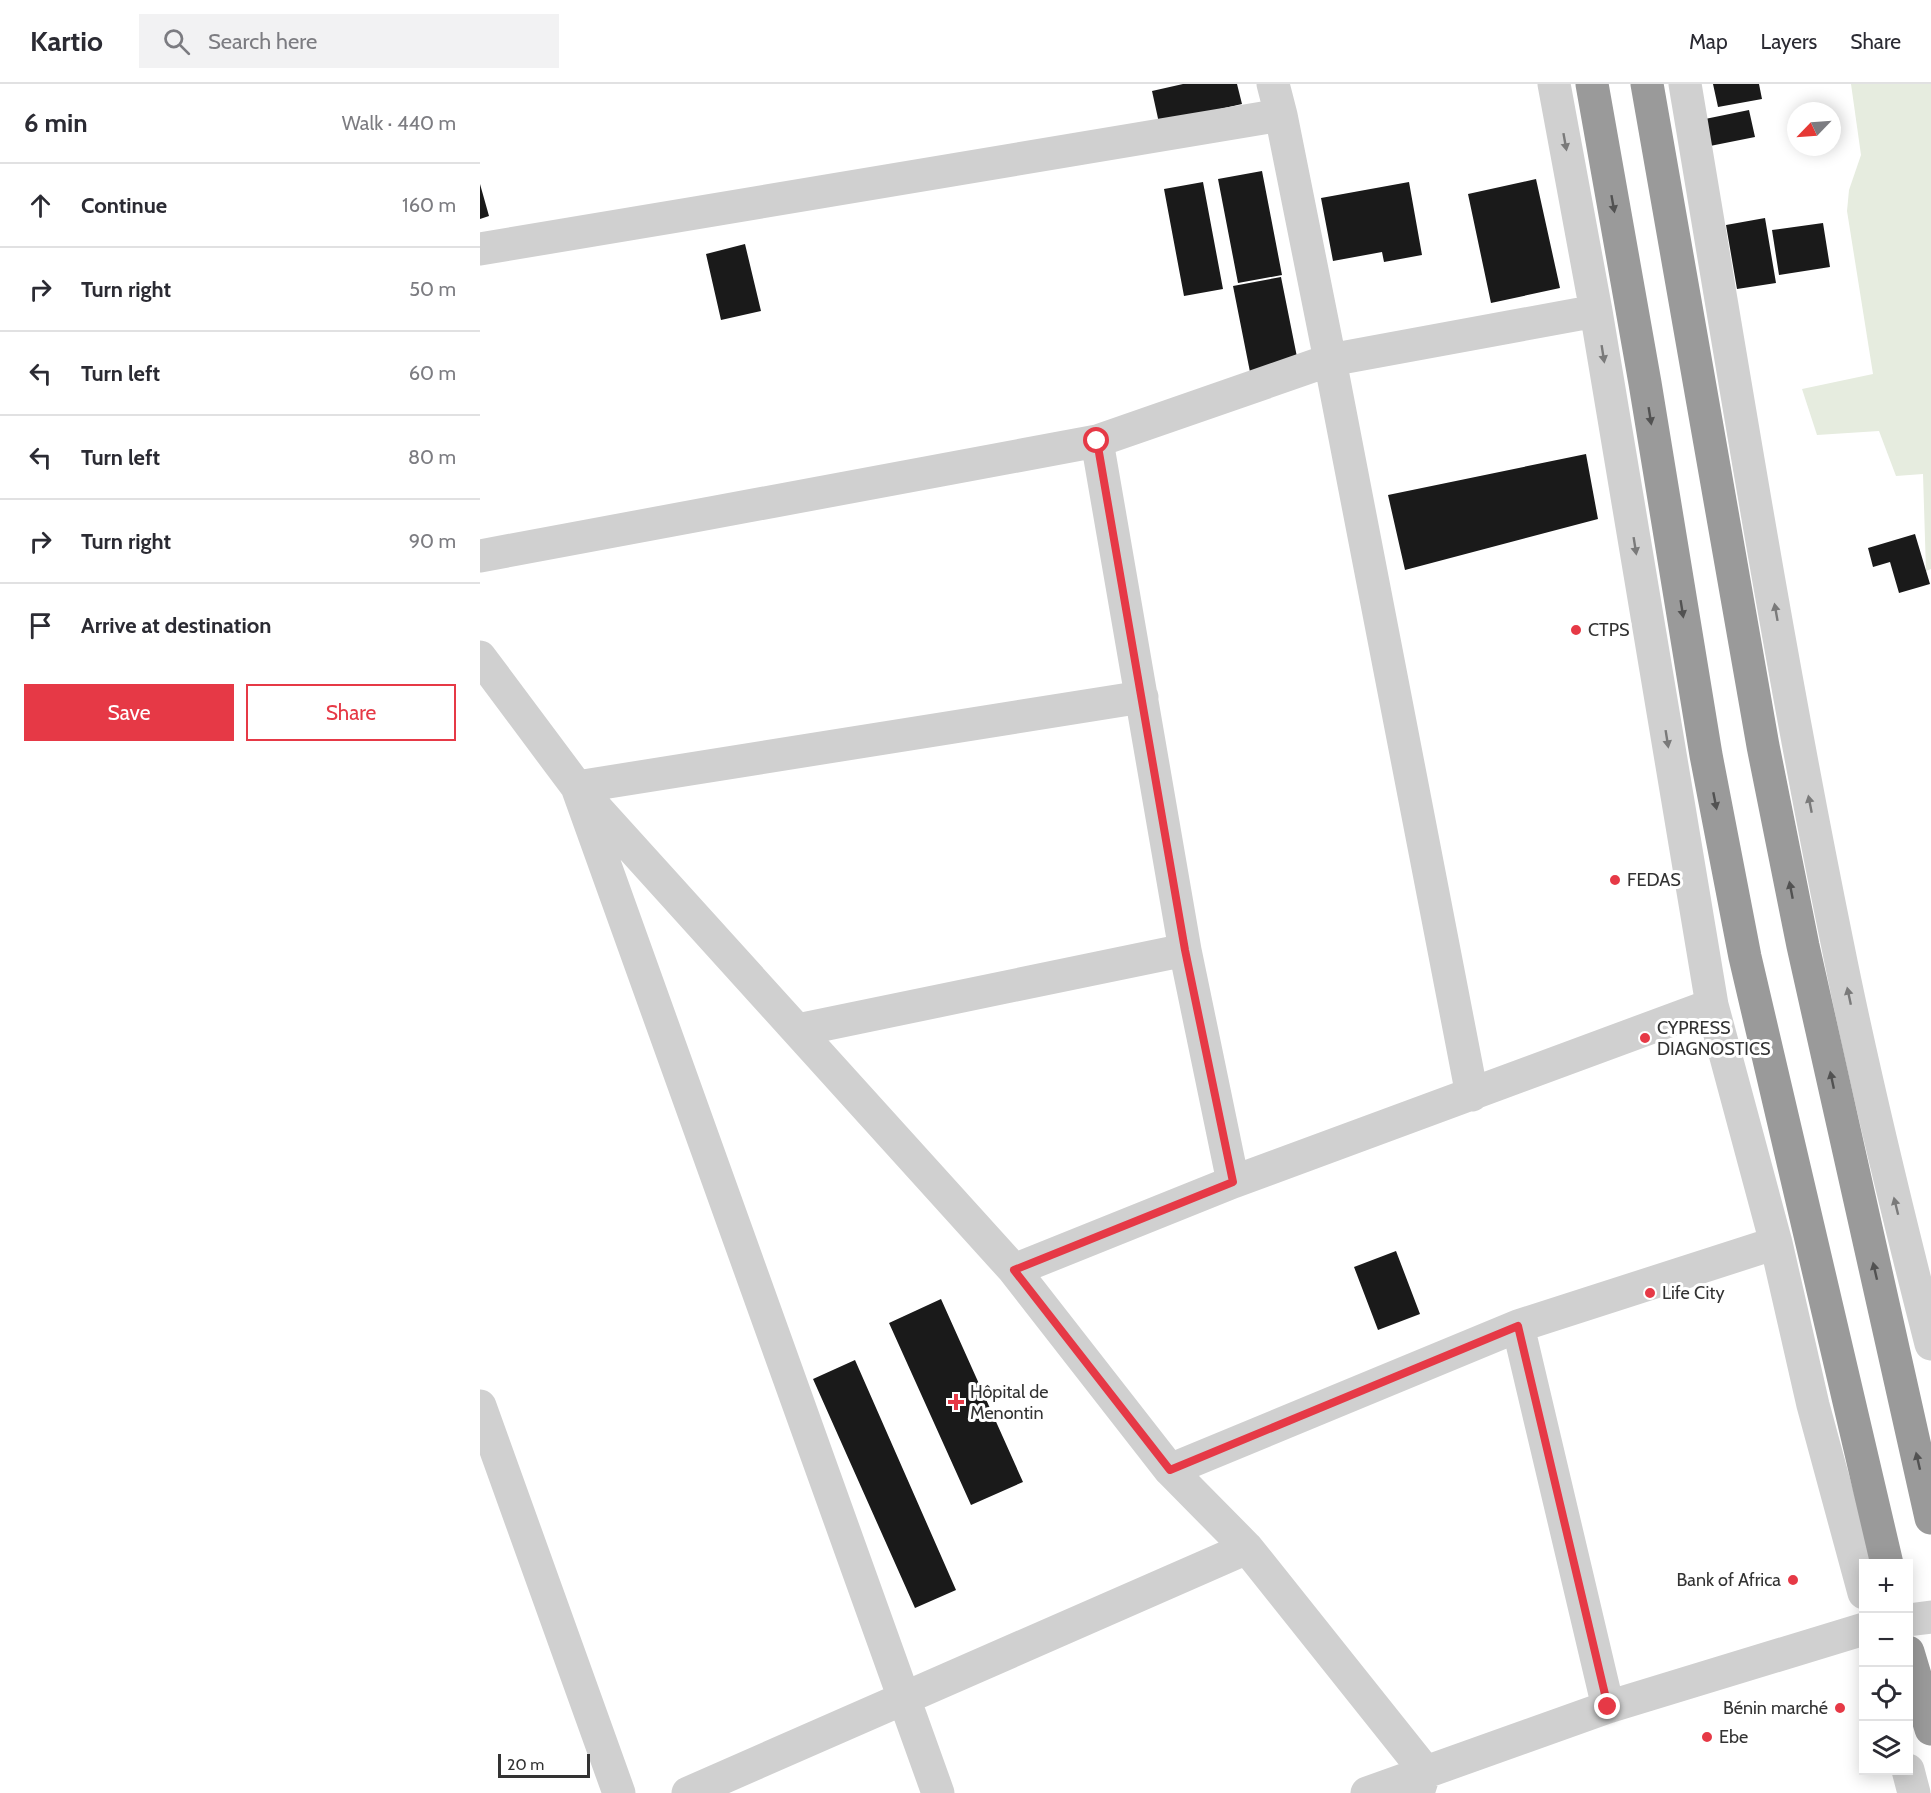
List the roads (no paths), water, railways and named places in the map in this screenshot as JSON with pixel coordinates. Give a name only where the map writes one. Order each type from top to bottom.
[{"type":"highway","points":[[1592,84],[1643,372],[1706,755],[1745,957],[1886,1559]]},
{"type":"highway","points":[[1647,84],[1765,757],[1803,946],[1931,1518]]},
{"type":"highway","points":[[1912,1667],[1931,1730]]},
{"type":"street","points":[[1273,84],[1330,360],[1472,1095]]},
{"type":"street","points":[[1554,84],[1596,311],[1712,1005],[1776,1243],[1813,1405],[1859,1578]]},
{"type":"street","points":[[1685,84],[1800,751],[1837,944],[1890,1184],[1931,1344]]},
{"type":"street","points":[[480,249],[1281,115]]},
{"type":"street","points":[[480,556],[1097,441],[1330,360],[1596,311]]},
{"type":"street","points":[[1097,441],[1185,950],[1233,1182]]},
{"type":"street","points":[[480,657],[577,787],[1014,1270],[1170,1470],[1247,1548],[1421,1782]]},
{"type":"street","points":[[577,787],[1142,697]]},
{"type":"street","points":[[577,787],[938,1793]]},
{"type":"street","points":[[798,1030],[1185,950]]},
{"type":"street","points":[[1014,1270],[1233,1182],[1712,1005]]},
{"type":"street","points":[[1170,1470],[1518,1326],[1776,1243]]},
{"type":"street","points":[[1518,1326],[1608,1707]]},
{"type":"street","points":[[480,1406],[619,1793]]},
{"type":"street","points":[[688,1793],[1247,1548]]},
{"type":"street","points":[[1913,1619],[1931,1617]]},
{"type":"street","points":[[1367,1793],[1421,1782],[1608,1707],[1859,1630]]},
{"type":"street","points":[[1909,1775],[1914,1793]]},
{"type":"place","name":"CTPS","points":[[1576,630]]},
{"type":"place","name":"FEDAS","points":[[1615,880]]},
{"type":"place","name":"CYPRESS DIAGNOSTICS","points":[[1645,1038]]},
{"type":"place","name":"Life City","points":[[1650,1293]]},
{"type":"place","name":"Hôpital de Menontin","points":[[956,1402]]},
{"type":"place","name":"Bank of Africa","points":[[1793,1580]]},
{"type":"place","name":"Bénin marché","points":[[1840,1708]]},
{"type":"place","name":"Ebe","points":[[1707,1737]]}]
